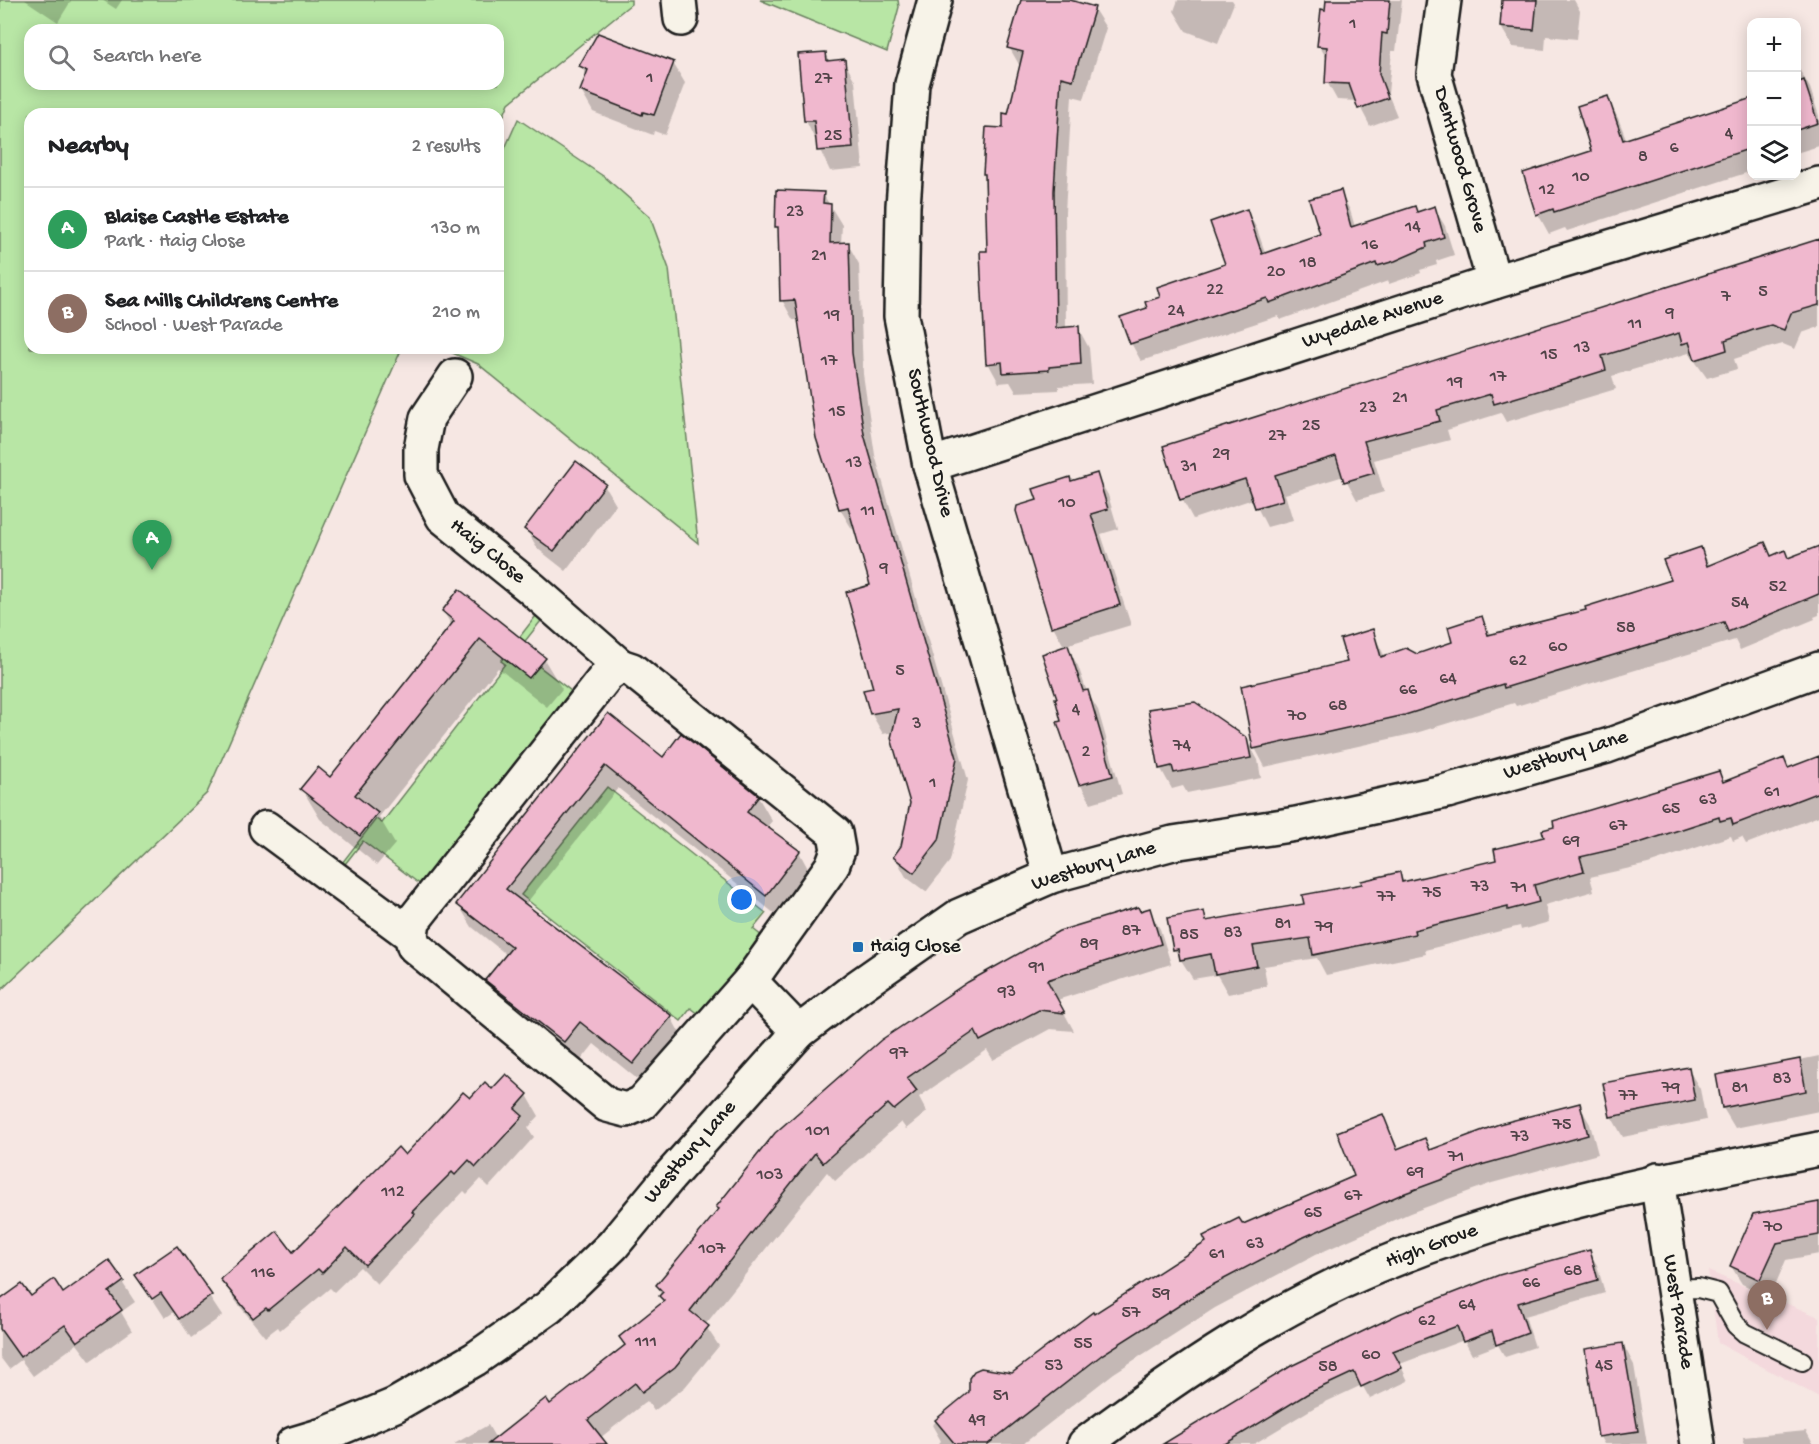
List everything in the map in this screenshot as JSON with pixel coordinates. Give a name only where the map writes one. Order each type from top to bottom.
[{"type":"street","name":"Southwood Drive","points":[[935,0],[912,84],[903,206],[901,316],[930,465],[1051,876]]},
{"type":"street","name":"Dentwood Grove","points":[[1444,0],[1434,74],[1494,282]]},
{"type":"street","name":"Wyedale Avenue","points":[[930,465],[1494,282],[1819,184]]},
{"type":"street","name":"Haig Close","points":[[266,828],[411,935],[414,946],[598,1097],[608,1104],[626,1110],[642,1103],[750,981],[832,866],[838,850],[835,833],[632,670],[620,666],[556,613],[531,588],[443,517],[421,475],[421,449],[426,418],[455,376]]},
{"type":"street","points":[[411,935],[413,921],[607,675],[620,666]]},
{"type":"street","name":"Westbury Lane","points":[[293,1444],[322,1435],[395,1405],[475,1359],[549,1307],[613,1245],[670,1176],[799,1032],[856,988],[959,916],[1051,876],[1173,843],[1296,824],[1448,791],[1607,746],[1819,669]]},
{"type":"street","points":[[750,981],[799,1032]]},
{"type":"street","name":"High Grove","points":[[1085,1444],[1143,1401],[1241,1337],[1327,1290],[1390,1260],[1465,1233],[1657,1180],[1819,1149]]},
{"type":"street","name":"West Parade","points":[[1657,1180],[1698,1444]]},
{"type":"lane","points":[[1673,1289],[1698,1288],[1718,1293],[1736,1325],[1744,1333],[1802,1361]]},
{"type":"shaded area","points":[[1708,1271],[1819,1317],[1819,1397],[1718,1343]]},
{"type":"green space","points":[[0,0],[631,0],[631,4],[509,103],[504,115],[504,108],[24,108],[24,354],[399,354],[207,793],[0,991]]},
{"type":"green space","points":[[760,0],[898,0],[899,7],[887,52]]},
{"type":"green space","points":[[518,119],[606,178],[650,217],[669,269],[698,543],[478,364],[455,354],[504,354],[504,150]]},
{"type":"green space","points":[[542,608],[548,612],[518,650],[571,691],[421,885],[363,841],[338,873],[335,872],[376,819],[382,823],[505,664],[501,661]]},
{"type":"green space","points":[[607,787],[766,913],[753,929],[767,940],[704,1018],[691,1008],[681,1021],[521,895]]},
{"type":"building","points":[[1021,0],[1070,0],[1095,7],[1073,80],[1061,77],[1054,191],[1056,328],[1079,326],[1081,364],[1049,367],[1049,370],[1003,373],[1002,362],[986,364],[980,251],[987,251],[985,174],[983,174],[986,127],[1003,128],[1003,113],[1008,114],[1023,52],[1007,48]]},
{"type":"building","points":[[1326,0],[1390,0],[1387,34],[1382,33],[1379,74],[1388,98],[1358,109],[1349,84],[1325,83],[1327,47],[1317,46],[1321,9],[1325,10]]},
{"type":"building","points":[[1502,0],[1537,0],[1534,30],[1500,27]]},
{"type":"building","points":[[598,33],[674,62],[654,115],[643,112],[642,115],[580,91],[588,70],[579,66]]},
{"type":"building","points":[[826,52],[827,61],[845,59],[853,148],[817,151],[814,121],[804,121],[798,54]]},
{"type":"building","points":[[1804,80],[1818,123],[1801,129],[1801,126],[1801,81]]},
{"type":"building","points":[[1608,96],[1623,140],[1747,100],[1747,150],[1554,212],[1553,209],[1536,215],[1523,173],[1591,151],[1577,106]]},
{"type":"building","points":[[776,190],[824,192],[823,203],[831,204],[830,243],[849,242],[852,353],[864,434],[957,758],[939,840],[914,873],[893,857],[901,846],[910,803],[891,738],[898,709],[870,714],[863,690],[873,688],[846,592],[870,585],[848,507],[839,509],[816,438],[795,300],[780,301],[778,227],[775,227]]},
{"type":"building","points":[[1341,190],[1351,227],[1415,206],[1417,212],[1435,206],[1444,237],[1426,243],[1427,247],[1395,261],[1377,266],[1376,263],[1269,303],[1267,298],[1130,344],[1120,317],[1147,308],[1145,302],[1160,297],[1157,287],[1225,264],[1210,222],[1247,209],[1262,254],[1320,234],[1309,199]]},
{"type":"building","points":[[1819,239],[1819,305],[1791,313],[1784,330],[1771,325],[1756,329],[1725,340],[1727,350],[1695,360],[1689,342],[1682,344],[1679,333],[1602,356],[1606,370],[1494,404],[1491,394],[1437,410],[1440,421],[1364,441],[1374,473],[1344,482],[1336,456],[1275,475],[1283,500],[1255,508],[1245,479],[1180,500],[1163,446]]},
{"type":"building","points":[[576,461],[606,484],[554,551],[524,529]]},
{"type":"building","points":[[1097,473],[1108,509],[1091,514],[1120,605],[1051,627],[1016,511],[1017,506],[1037,500],[1033,489],[1070,477],[1071,481]]},
{"type":"building","points":[[1765,542],[1771,556],[1785,550],[1788,558],[1819,546],[1819,594],[1728,632],[1724,622],[1504,688],[1503,684],[1405,715],[1253,749],[1241,686],[1347,662],[1340,639],[1373,629],[1381,657],[1406,648],[1417,654],[1452,642],[1448,627],[1482,616],[1488,635],[1586,610],[1585,607],[1671,580],[1663,560],[1701,547],[1707,566]]},
{"type":"building","points":[[459,589],[546,658],[529,678],[480,639],[355,795],[378,813],[360,836],[300,789],[318,767],[330,777],[454,621],[442,611]]},
{"type":"building","points":[[1068,645],[1083,691],[1088,690],[1113,776],[1079,785],[1057,722],[1061,721],[1055,698],[1057,698],[1042,654]]},
{"type":"building","points":[[1195,702],[1247,738],[1251,758],[1174,773],[1172,766],[1159,769],[1148,709]]},
{"type":"building","points":[[608,713],[663,757],[681,733],[759,796],[747,812],[800,851],[766,896],[605,766],[506,889],[672,1016],[633,1064],[580,1022],[564,1042],[485,980],[512,947],[456,904]]},
{"type":"building","points":[[1819,756],[1819,792],[1733,825],[1731,818],[1720,821],[1719,817],[1636,844],[1580,857],[1584,871],[1534,885],[1539,902],[1508,910],[1508,907],[1414,930],[1415,934],[1313,955],[1310,938],[1253,946],[1257,966],[1215,974],[1211,954],[1180,960],[1178,949],[1173,950],[1167,918],[1204,911],[1206,921],[1304,904],[1302,895],[1362,884],[1361,881],[1400,872],[1402,882],[1496,860],[1494,849],[1544,837],[1542,830],[1554,827],[1553,821],[1719,771],[1723,782],[1784,758],[1788,768]]},
{"type":"building","points":[[1138,907],[1140,911],[1150,908],[1161,944],[1047,980],[1065,1013],[1039,1010],[980,1041],[975,1031],[907,1078],[917,1091],[894,1110],[888,1104],[823,1163],[815,1153],[690,1311],[709,1326],[675,1367],[642,1392],[635,1383],[588,1420],[607,1444],[488,1444],[546,1398],[550,1404],[625,1345],[619,1337],[664,1301],[659,1296],[663,1292],[656,1285],[719,1209],[716,1207],[775,1133],[881,1040],[968,982],[1059,931]]},
{"type":"building","points":[[1800,1059],[1806,1091],[1722,1108],[1716,1075]]},
{"type":"building","points":[[1689,1067],[1695,1100],[1610,1117],[1603,1083]]},
{"type":"building","points":[[506,1074],[528,1094],[515,1109],[523,1116],[476,1167],[469,1160],[455,1175],[452,1172],[412,1212],[415,1214],[365,1265],[347,1247],[322,1273],[318,1269],[268,1310],[266,1308],[253,1318],[220,1279],[277,1231],[293,1252],[398,1147],[405,1155],[463,1092],[470,1098],[485,1082],[492,1089]]},
{"type":"building","points":[[1580,1103],[1588,1135],[1481,1165],[1400,1195],[1304,1237],[1205,1289],[1103,1354],[988,1444],[955,1444],[935,1420],[969,1392],[969,1378],[974,1371],[981,1368],[1012,1373],[1093,1312],[1094,1314],[1206,1242],[1203,1236],[1239,1218],[1243,1224],[1354,1176],[1337,1132],[1383,1114],[1397,1149],[1425,1138],[1430,1150],[1499,1124]]},
{"type":"building","points":[[1819,1202],[1819,1235],[1777,1243],[1760,1280],[1730,1266],[1753,1214]]},
{"type":"building","points":[[177,1246],[212,1295],[179,1319],[161,1293],[152,1299],[135,1275]]},
{"type":"building","points":[[1590,1250],[1598,1280],[1518,1303],[1528,1333],[1496,1345],[1492,1331],[1463,1342],[1457,1326],[1393,1351],[1402,1368],[1361,1387],[1354,1372],[1307,1394],[1225,1444],[1163,1444],[1291,1366],[1399,1314],[1499,1275]]},
{"type":"building","points":[[109,1260],[124,1281],[109,1292],[122,1310],[77,1342],[65,1325],[20,1357],[0,1329],[0,1300],[22,1284],[31,1296],[54,1279],[63,1293]]},
{"type":"building","points":[[1623,1343],[1638,1431],[1598,1437],[1585,1349]]},
{"type":"place","name":"Blaise Castle Estate","points":[[152,570]]},
{"type":"place","name":"Haig Close","points":[[858,947]]},
{"type":"place","name":"Sea Mills Childrens Centre","points":[[1767,1330]]}]
